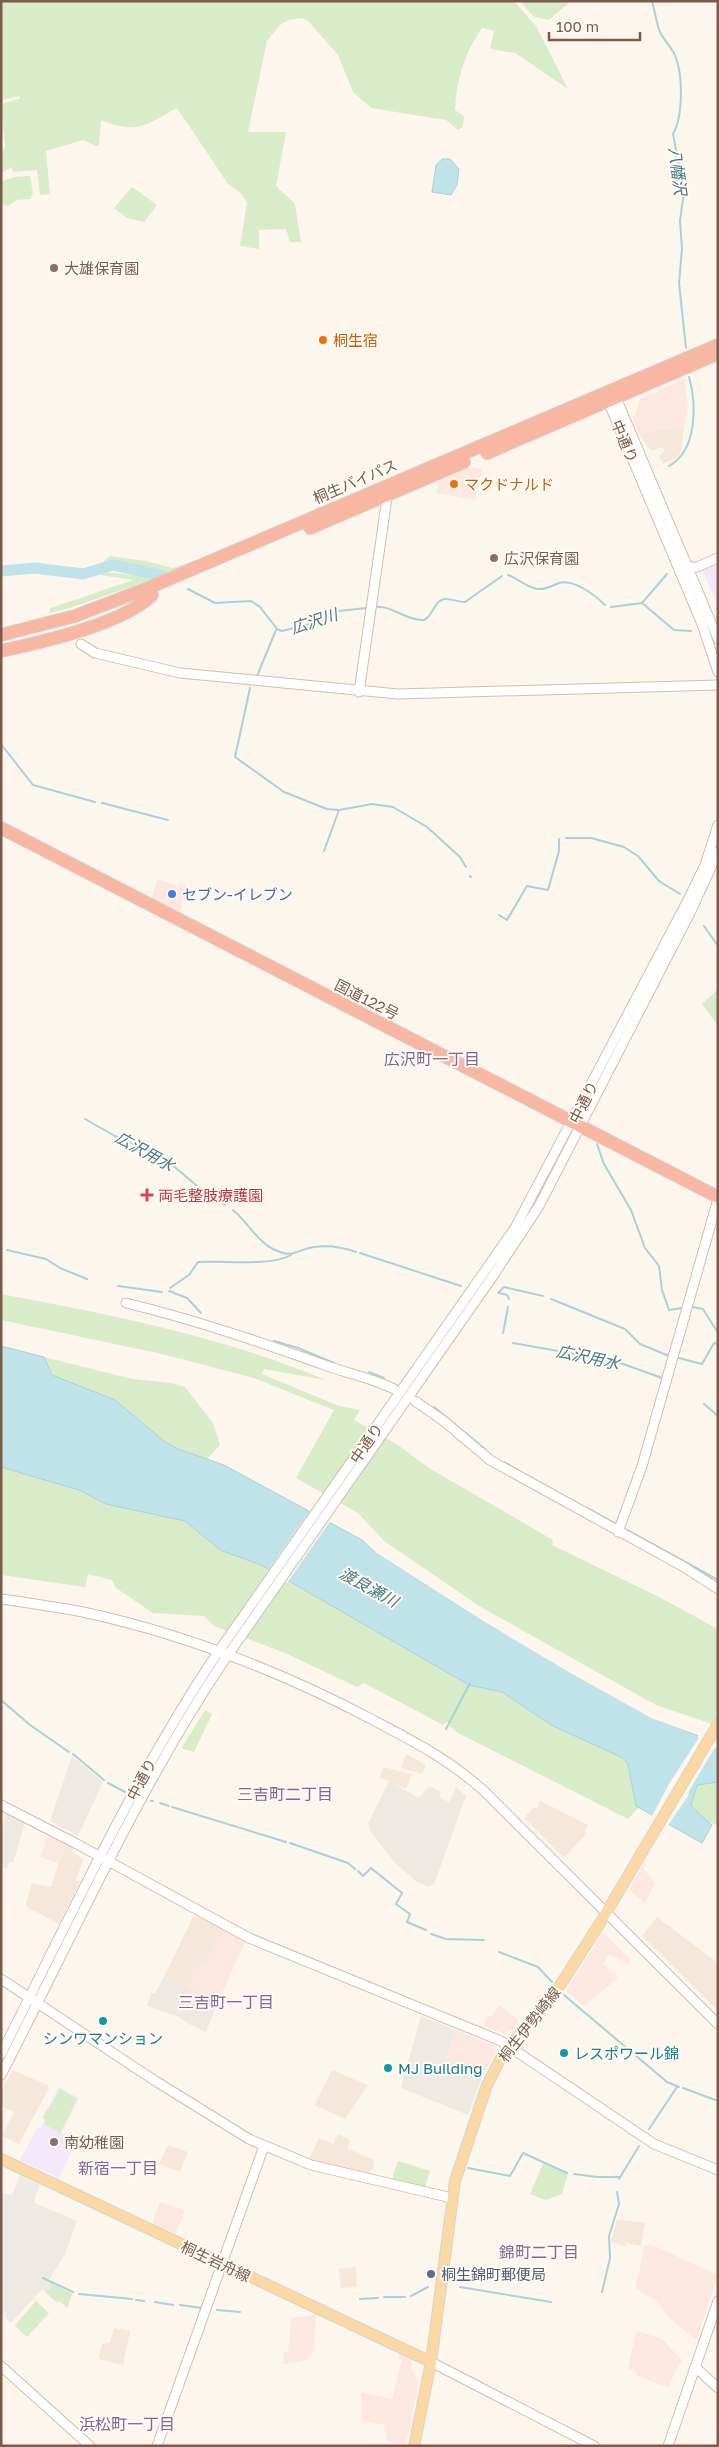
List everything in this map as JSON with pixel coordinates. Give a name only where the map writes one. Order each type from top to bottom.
[{"type":"highway","name":"桐生バイパス","points":[[611,397],[718,345]]},
{"type":"highway","name":"桐生バイパス","points":[[1,635],[48,624],[122,599],[718,354]]},
{"type":"highway","name":"桐生バイパス","points":[[1,643],[77,624],[152,595],[388,490]]},
{"type":"highway","points":[[1,651],[103,621],[136,608],[152,595]]},
{"type":"highway","points":[[1,627],[35,621],[102,602],[122,599]]},
{"type":"highway","name":"国道122号","points":[[1,828],[718,1198]]},
{"type":"main road","name":"桐生伊勢崎線","points":[[414,2446],[431,2362],[452,2198],[459,2167],[483,2094],[494,2070],[510,2046],[561,1984],[718,1724]]},
{"type":"main road","name":"桐生岩舟線","points":[[1,2159],[431,2362]]},
{"type":"street","name":"中通り","points":[[611,397],[702,624],[718,672]]},
{"type":"street","name":"中通り","points":[[611,397],[688,568],[718,640]]},
{"type":"street","points":[[359,692],[388,490]]},
{"type":"street","points":[[678,566],[697,567],[718,558]]},
{"type":"street","points":[[80,644],[95,653],[180,673],[359,692],[452,694],[718,685]]},
{"type":"street","name":"中通り","points":[[577,1124],[705,865],[718,825]]},
{"type":"street","name":"中通り","points":[[224,1653],[238,1642],[515,1228],[577,1124],[690,913],[718,852]]},
{"type":"street","points":[[618,1532],[640,1471],[718,1198]]},
{"type":"street","points":[[126,1303],[218,1327],[320,1364],[362,1376],[394,1389]]},
{"type":"street","points":[[414,1401],[440,1418],[490,1460],[684,1567],[718,1589]]},
{"type":"street","name":"中通り","points":[[1,2075],[34,2000],[105,1859],[224,1653],[228,1639],[389,1418]]},
{"type":"street","points":[[1,1599],[67,1609],[125,1622],[224,1653],[309,1688],[448,1761],[484,1791],[718,2024]]},
{"type":"street","points":[[1,1805],[105,1859],[253,1940],[510,2046],[654,2144],[718,2170]]},
{"type":"street","points":[[1,1979],[239,2134],[318,2167],[452,2198]]},
{"type":"street","name":"中通り","points":[[1,2054],[34,2000]]},
{"type":"street","points":[[157,2446],[264,2146]]},
{"type":"street","points":[[668,2446],[718,2301]]},
{"type":"street","points":[[431,2362],[594,2446]]},
{"type":"street","points":[[1,2366],[90,2446]]},
{"type":"street","points":[[695,2367],[718,2388]]},
{"type":"shaded area","points":[[684,379],[688,403],[684,429],[673,428],[651,431],[640,435],[633,421],[640,399]]},
{"type":"shaded area","points":[[674,428],[684,429],[681,451],[678,457],[663,464],[659,456],[664,451],[663,447],[651,451],[640,435],[651,431]]},
{"type":"shaded area","points":[[471,467],[482,469],[475,500],[436,493],[440,480]]},
{"type":"shaded area","points":[[718,563],[718,606],[702,570]]},
{"type":"shaded area","points":[[158,879],[179,886],[186,884],[180,916],[151,899]]},
{"type":"shaded area","points":[[406,1754],[426,1765],[422,1774],[401,1768]]},
{"type":"shaded area","points":[[72,1756],[103,1782],[78,1836],[50,1821]]},
{"type":"shaded area","points":[[383,1767],[412,1774],[406,1789],[380,1777]]},
{"type":"shaded area","points":[[389,1781],[419,1798],[429,1786],[441,1792],[439,1797],[449,1802],[456,1787],[466,1796],[434,1884],[429,1887],[417,1882],[395,1863],[371,1832],[368,1824]]},
{"type":"shaded area","points":[[541,1801],[588,1825],[584,1832],[586,1834],[564,1858],[524,1818],[534,1807],[537,1808]]},
{"type":"shaded area","points":[[6,1812],[25,1822],[13,1863],[9,1862],[7,1869],[1,1867],[1,1831]]},
{"type":"shaded area","points":[[48,1835],[65,1844],[58,1863],[40,1857]]},
{"type":"shaded area","points":[[65,1844],[73,1848],[72,1851],[83,1860],[76,1880],[80,1881],[59,1924],[27,1907],[26,1904],[32,1883],[51,1887]]},
{"type":"shaded area","points":[[642,1867],[655,1883],[645,1903],[629,1890]]},
{"type":"shaded area","points":[[196,1916],[225,1930],[206,1965],[201,1963],[187,1989],[164,1977],[193,1917]]},
{"type":"shaded area","points":[[657,1917],[718,1963],[718,2011],[642,1936]]},
{"type":"shaded area","points":[[225,1930],[245,1942],[218,2002],[187,1989],[201,1962],[206,1964]]},
{"type":"shaded area","points":[[603,1932],[631,1960],[628,1965],[609,1954],[603,1964],[618,1978],[584,2006],[566,1991]]},
{"type":"shaded area","points":[[164,1977],[218,2002],[206,2032],[177,2016],[147,2006],[151,1993],[155,1993]]},
{"type":"shaded area","points":[[500,2005],[519,2021],[511,2031],[502,2033],[483,2025],[488,2016],[491,2017]]},
{"type":"shaded area","points":[[421,2016],[456,2030],[445,2060],[483,2074],[468,2115],[401,2088]]},
{"type":"shaded area","points":[[456,2030],[495,2046],[496,2051],[483,2074],[445,2060]]},
{"type":"shaded area","points":[[12,2070],[48,2085],[49,2088],[19,2144],[2,2136],[14,2112],[1,2106],[1,2092]]},
{"type":"shaded area","points":[[332,2070],[368,2085],[345,2119],[314,2105]]},
{"type":"shaded area","points":[[59,2087],[79,2098],[62,2133],[77,2140],[59,2178],[20,2160],[38,2127],[41,2128],[45,2120],[42,2118]]},
{"type":"shaded area","points":[[338,2134],[350,2140],[347,2148],[374,2160],[373,2168],[368,2173],[308,2161],[319,2138],[333,2144]]},
{"type":"shaded area","points":[[168,2145],[188,2152],[180,2172],[159,2164]]},
{"type":"shaded area","points":[[20,2175],[40,2185],[34,2200],[35,2203],[77,2221],[65,2254],[48,2282],[72,2294],[67,2308],[42,2289],[10,2322],[1,2314],[1,2193],[12,2195]]},
{"type":"shaded area","points":[[160,2202],[185,2210],[175,2235],[152,2224]]},
{"type":"shaded area","points":[[617,2219],[645,2223],[641,2246],[626,2243],[625,2247],[611,2242]]},
{"type":"shaded area","points":[[650,2244],[718,2275],[696,2340],[666,2315],[665,2311],[655,2300],[636,2288],[644,2246]]},
{"type":"shaded area","points":[[356,2267],[357,2287],[341,2288],[339,2269]]},
{"type":"shaded area","points":[[316,2315],[314,2350],[306,2360],[283,2364],[284,2352],[288,2352],[291,2318]]},
{"type":"shaded area","points":[[114,2328],[130,2331],[123,2365],[101,2360],[99,2357],[102,2344],[110,2343]]},
{"type":"shaded area","points":[[636,2332],[662,2339],[683,2361],[678,2366],[668,2388],[638,2376],[635,2371],[628,2369]]},
{"type":"shaded area","points":[[400,2353],[411,2359],[412,2370],[419,2382],[406,2444],[386,2441],[385,2425],[362,2421],[361,2392],[392,2399],[402,2360],[398,2359]]},
{"type":"green space","points":[[1,1],[514,1],[536,26],[568,89],[515,53],[490,49],[494,31],[482,28],[466,57],[457,88],[455,110],[464,116],[463,127],[458,130],[446,120],[371,108],[353,92],[338,55],[308,21],[302,18],[289,20],[280,25],[267,41],[248,132],[286,132],[276,186],[295,204],[301,242],[290,242],[286,229],[259,230],[259,249],[240,246],[247,203],[242,194],[228,184],[177,108],[141,126],[124,127],[101,120],[99,145],[96,146],[83,140],[46,151],[50,194],[40,195],[37,170],[14,172],[11,167],[1,173],[1,157],[5,146],[1,104],[19,99],[20,96],[1,100]]},
{"type":"green space","points":[[520,1],[571,1],[549,20],[534,17]]},
{"type":"green space","points":[[30,176],[33,194],[30,199],[17,200],[8,206],[1,205],[1,182],[13,177]]},
{"type":"green space","points":[[132,187],[157,205],[144,222],[127,218],[114,208]]},
{"type":"green space","points":[[214,554],[153,579],[70,608],[49,613],[51,608],[133,580],[47,567],[155,577],[163,573],[115,562],[104,565],[102,563],[110,556],[146,561],[173,568]]},
{"type":"green space","points":[[718,989],[718,1026],[702,1004]]},
{"type":"green space","points":[[1,1294],[166,1328],[246,1351],[326,1380],[264,1369],[262,1374],[339,1406],[360,1410],[354,1420],[398,1445],[429,1468],[553,1540],[552,1545],[659,1597],[718,1629],[718,1726],[656,1705],[479,1606],[384,1541],[358,1513],[296,1478],[334,1410],[254,1378],[162,1354],[1,1320]]},
{"type":"green space","points":[[44,1357],[132,1379],[172,1383],[185,1387],[213,1423],[220,1445],[207,1459],[178,1449],[164,1441],[115,1400],[52,1375]]},
{"type":"green space","points":[[1,1467],[79,1490],[106,1504],[185,1521],[220,1550],[261,1565],[469,1685],[502,1692],[551,1725],[623,1758],[628,1764],[636,1805],[639,1807],[628,1819],[458,1733],[449,1726],[451,1724],[447,1722],[443,1725],[364,1683],[357,1687],[285,1653],[214,1626],[204,1616],[153,1613],[116,1588],[112,1580],[88,1574],[85,1587],[1,1575]]},
{"type":"green space","points":[[205,1710],[212,1714],[194,1752],[183,1749],[182,1747]]},
{"type":"green space","points":[[714,1781],[718,1782],[718,1826],[704,1819],[691,1806],[697,1785]]},
{"type":"green space","points":[[60,2089],[77,2099],[60,2133],[44,2124],[46,2120],[43,2118]]},
{"type":"green space","points":[[398,2161],[430,2171],[424,2190],[391,2182]]},
{"type":"green space","points":[[543,2164],[568,2174],[562,2194],[546,2200],[530,2194]]},
{"type":"green space","points":[[50,2282],[72,2294],[67,2308],[60,2301],[58,2303],[46,2293],[51,2287]]},
{"type":"green space","points":[[36,2301],[49,2313],[27,2337],[15,2326]]},
{"type":"water","points":[[442,159],[450,159],[459,169],[457,185],[451,195],[432,192],[436,165]]},
{"type":"water","name":"渡良瀬川","points":[[1,1346],[44,1357],[52,1375],[115,1400],[164,1441],[178,1449],[224,1465],[362,1540],[375,1552],[483,1621],[639,1711],[718,1744],[718,1782],[697,1785],[691,1806],[712,1825],[702,1843],[636,1806],[628,1764],[623,1758],[551,1725],[502,1692],[469,1685],[261,1565],[220,1550],[185,1521],[106,1504],[79,1490],[1,1467]]},
{"type":"pier","points":[[311,1509],[331,1520],[287,1583],[267,1572]]},
{"type":"pier","points":[[377,1550],[484,1619],[640,1709],[718,1741],[717,1747],[689,1791],[688,1796],[667,1827],[651,1818],[669,1784],[698,1739],[698,1735],[651,1718],[567,1671],[483,1621],[375,1552]]},
{"type":"waterway","name":"八幡沢","points":[[652,1],[660,32],[675,54],[681,86],[679,118],[673,134],[684,192],[680,221],[682,249],[679,283],[686,348]]},
{"type":"waterway","name":"八幡沢","points":[[669,466],[678,459],[690,439],[694,414],[689,377]]},
{"type":"waterway","name":"広沢川","points":[[1,571],[35,568],[83,574],[113,565],[160,575]]},
{"type":"waterway","name":"八幡沢","points":[[642,603],[667,574]]},
{"type":"waterway","name":"広沢川","points":[[508,575],[529,587],[537,589],[559,583],[571,583],[590,593],[605,605]]},
{"type":"waterway","name":"広沢川","points":[[375,607],[387,608],[417,620],[424,620],[441,600],[465,602],[502,576]]},
{"type":"waterway","name":"広沢川","points":[[188,589],[215,603],[251,601],[260,607],[277,629],[282,631],[318,622],[339,611],[366,608]]},
{"type":"waterway","name":"広沢川","points":[[642,603],[674,630],[691,631]]},
{"type":"waterway","name":"広沢川","points":[[611,607],[642,603]]},
{"type":"waterway","points":[[257,676],[276,630]]},
{"type":"waterway","points":[[250,688],[235,757],[284,792],[327,809],[339,810],[372,804],[393,807],[427,827],[460,857],[466,867]]},
{"type":"waterway","points":[[1,744],[33,785],[95,802]]},
{"type":"waterway","points":[[102,803],[168,820]]},
{"type":"waterway","points":[[324,851],[339,810]]},
{"type":"waterway","points":[[566,838],[591,838],[624,847],[638,856],[659,881],[680,894]]},
{"type":"waterway","points":[[499,915],[507,920],[527,886],[548,890],[559,851],[559,839]]},
{"type":"waterway","points":[[704,926],[718,946]]},
{"type":"waterway","name":"広沢用水","points":[[85,1119],[115,1136],[163,1157],[197,1186],[225,1205]]},
{"type":"waterway","points":[[597,1144],[604,1164],[631,1210],[645,1248],[659,1266],[662,1290],[669,1310],[683,1308]]},
{"type":"waterway","name":"広沢用水","points":[[233,1210],[266,1245],[279,1252],[289,1254],[307,1248],[325,1246],[356,1252]]},
{"type":"waterway","points":[[7,1250],[46,1259],[60,1268],[87,1279]]},
{"type":"waterway","name":"広沢用水","points":[[360,1253],[461,1286]]},
{"type":"waterway","points":[[170,1288],[189,1275],[198,1262],[259,1262],[282,1259],[291,1255]]},
{"type":"waterway","points":[[118,1286],[162,1292]]},
{"type":"waterway","name":"広沢用水","points":[[498,1293],[504,1287],[543,1296]]},
{"type":"waterway","points":[[169,1291],[187,1298],[201,1313]]},
{"type":"waterway","name":"広沢用水","points":[[499,1293],[507,1295],[509,1299]]},
{"type":"waterway","name":"広沢用水","points":[[551,1299],[625,1329],[640,1344],[669,1356]]},
{"type":"waterway","name":"広沢用水","points":[[503,1333],[508,1307]]},
{"type":"waterway","points":[[692,1307],[703,1309],[718,1333]]},
{"type":"waterway","points":[[274,1341],[298,1348],[334,1363]]},
{"type":"waterway","name":"広沢用水","points":[[513,1343],[615,1361],[662,1378]]},
{"type":"waterway","name":"広沢用水","points":[[679,1358],[702,1364],[714,1343],[718,1344]]},
{"type":"waterway","points":[[369,1372],[384,1378]]},
{"type":"waterway","points":[[704,1404],[718,1416]]},
{"type":"waterway","points":[[434,1407],[485,1449]]},
{"type":"waterway","points":[[504,1462],[525,1474]]},
{"type":"waterway","points":[[527,1475],[584,1507]]},
{"type":"waterway","points":[[587,1508],[616,1524]]},
{"type":"waterway","points":[[627,1530],[718,1580]]},
{"type":"waterway","points":[[446,1729],[470,1683]]},
{"type":"waterway","points":[[1,1700],[30,1725],[69,1752]]},
{"type":"waterway","points":[[73,1754],[104,1780]]},
{"type":"waterway","points":[[108,1783],[125,1792]]},
{"type":"waterway","points":[[160,1803],[169,1806]]},
{"type":"waterway","points":[[172,1807],[286,1842]]},
{"type":"waterway","points":[[290,1843],[348,1863],[355,1869]]},
{"type":"waterway","points":[[358,1871],[363,1876],[371,1868],[402,1893],[396,1904],[410,1914],[407,1922],[426,1930]]},
{"type":"waterway","points":[[431,1934],[446,1939],[484,1940]]},
{"type":"waterway","points":[[499,1952],[538,1967],[552,1982]]},
{"type":"waterway","points":[[564,1995],[629,2050]]},
{"type":"waterway","points":[[635,2055],[667,2082],[679,2087]]},
{"type":"waterway","points":[[649,2129],[677,2087]]},
{"type":"waterway","points":[[683,2088],[718,2101]]},
{"type":"waterway","points":[[619,2179],[639,2146]]},
{"type":"waterway","points":[[468,2168],[510,2176],[523,2153],[567,2173]]},
{"type":"waterway","points":[[574,2174],[620,2177]]},
{"type":"waterway","points":[[602,2292],[610,2258],[609,2236],[619,2204],[617,2192]]},
{"type":"waterway","points":[[43,2278],[73,2292]]},
{"type":"waterway","points":[[411,2296],[428,2287]]},
{"type":"waterway","points":[[460,2287],[551,2302]]},
{"type":"waterway","points":[[79,2294],[132,2299]]},
{"type":"waterway","points":[[384,2297],[405,2297]]},
{"type":"waterway","points":[[360,2299],[378,2298]]},
{"type":"waterway","points":[[136,2300],[144,2301]]},
{"type":"waterway","points":[[155,2302],[173,2305]]},
{"type":"waterway","points":[[180,2305],[202,2308]]},
{"type":"waterway","points":[[217,2310],[240,2312]]},
{"type":"place","name":"大雄保育園","points":[[54,268]]},
{"type":"place","name":"桐生宿","points":[[323,340]]},
{"type":"place","name":"マクドナルド","points":[[454,484]]},
{"type":"place","name":"広沢保育園","points":[[494,558]]},
{"type":"place","name":"セブン-イレブン","points":[[172,894]]},
{"type":"place","name":"両毛整肢療護園","points":[[147,1195]]},
{"type":"place","name":"シンワマンション","points":[[103,2021]]},
{"type":"place","name":"レスポワール錦","points":[[564,2053]]},
{"type":"place","name":"MJ Building","points":[[388,2068]]},
{"type":"place","name":"南幼稚園","points":[[54,2142]]},
{"type":"place","name":"桐生錦町郵便局","points":[[431,2274]]},
{"type":"district","name":"広沢町一丁目","points":[[432,1059]]},
{"type":"district","name":"三吉町二丁目","points":[[285,1794]]},
{"type":"district","name":"三吉町一丁目","points":[[226,2002]]},
{"type":"district","name":"新宿一丁目","points":[[118,2168]]},
{"type":"district","name":"錦町二丁目","points":[[539,2252]]},
{"type":"district","name":"浜松町一丁目","points":[[127,2424]]}]
